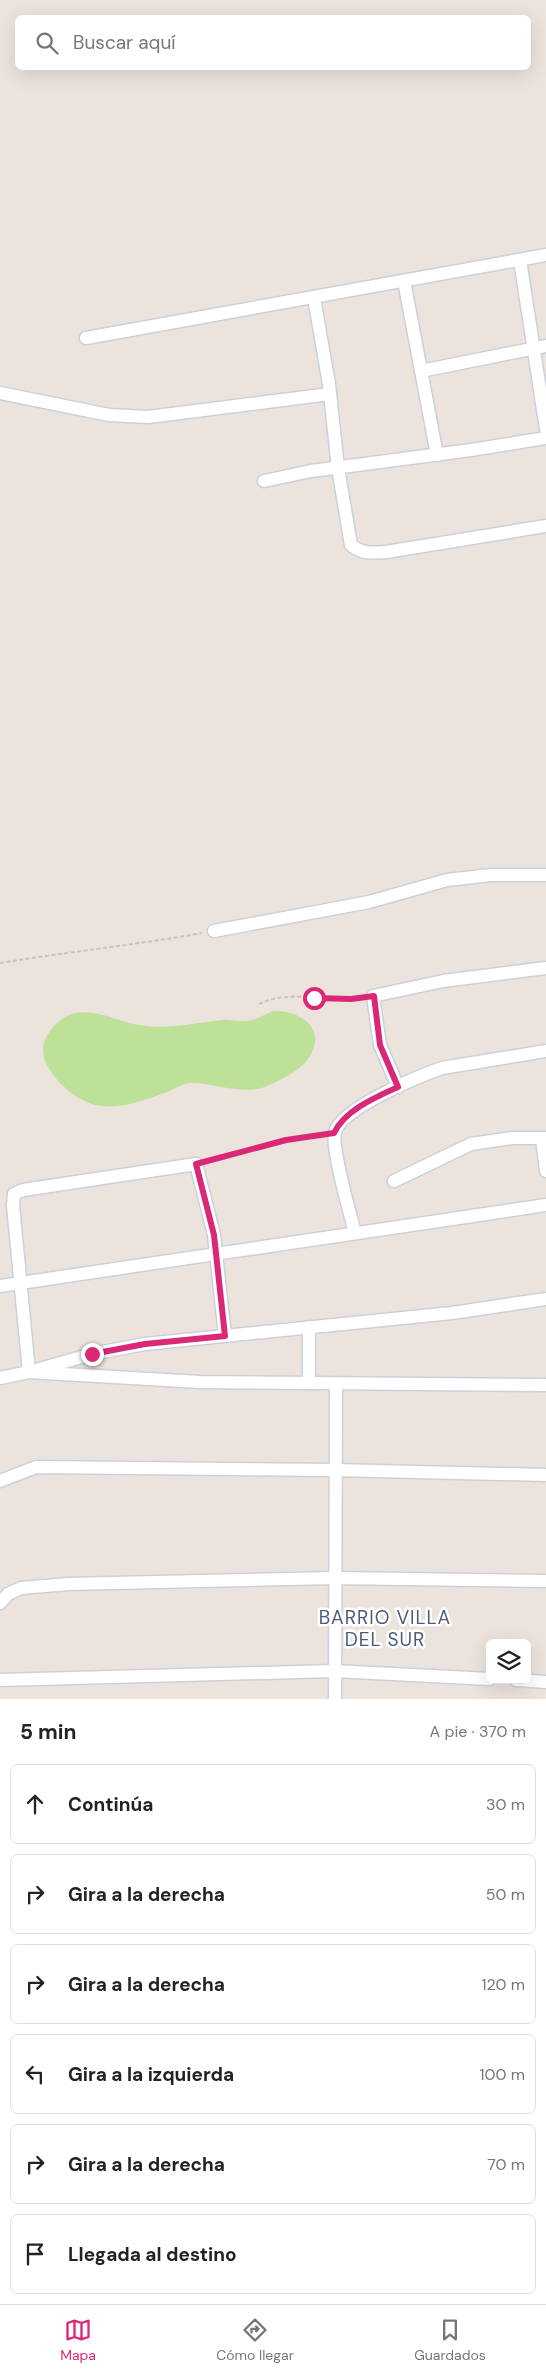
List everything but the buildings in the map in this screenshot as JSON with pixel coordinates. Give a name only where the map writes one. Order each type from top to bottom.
[{"type":"street","points":[[86,338],[546,255]]},
{"type":"street","points":[[520,260],[540,347],[546,429]]},
{"type":"street","points":[[404,281],[437,454]]},
{"type":"street","points":[[314,298],[330,394],[338,468],[351,545],[357,550],[368,553],[386,552],[546,526]]},
{"type":"street","points":[[422,371],[540,347]]},
{"type":"street","points":[[0,393],[125,417],[148,417],[330,394]]},
{"type":"street","points":[[264,481],[290,474],[546,438]]},
{"type":"street","points":[[214,931],[370,902],[447,880],[491,875],[546,875]]},
{"type":"street","points":[[398,1087],[380,1045],[374,996],[443,981],[546,968]]},
{"type":"street","points":[[355,1233],[340,1172],[334,1133],[338,1126],[363,1105],[442,1068],[546,1051]]},
{"type":"street","points":[[394,1181],[471,1144],[512,1138],[544,1138],[546,1170]]},
{"type":"street","points":[[29,1372],[12,1198],[16,1192],[196,1164],[210,1209],[217,1254],[225,1336]]},
{"type":"street","points":[[0,1286],[546,1206]]},
{"type":"street","points":[[0,1378],[29,1372],[92,1354],[145,1344],[452,1312],[546,1299]]},
{"type":"street","points":[[309,1383],[310,1327]]},
{"type":"street","points":[[29,1372],[155,1380],[336,1384],[546,1385]]},
{"type":"street","points":[[335,1699],[336,1384]]},
{"type":"street","points":[[0,1481],[36,1467],[335,1470],[546,1475]]},
{"type":"street","points":[[0,1603],[8,1594],[21,1588],[68,1584],[334,1578],[546,1581]]},
{"type":"street","points":[[0,1680],[334,1672],[486,1679]]},
{"type":"street","points":[[531,1681],[546,1682]]},
{"type":"path","points":[[0,963],[67,952],[142,944],[214,931]]},
{"type":"path","points":[[259,1004],[270,999],[284,997],[331,999],[374,996]]},
{"type":"path","points":[[196,1164],[286,1140],[334,1133]]},
{"type":"green space","points":[[273,1011],[283,1011],[301,1017],[308,1022],[313,1029],[315,1037],[314,1046],[310,1056],[297,1070],[259,1089],[250,1090],[189,1083],[139,1102],[126,1105],[100,1106],[75,1096],[62,1085],[49,1069],[43,1054],[44,1043],[50,1031],[59,1021],[70,1014],[92,1013],[131,1023],[159,1027],[222,1020],[248,1021]]},
{"type":"district","name":"BARRIO VILLA DEL SUR","points":[[385,1628]]},
{"type":"route","points":[[92,1354],[145,1344],[225,1336],[222,1295],[210,1209],[196,1164],[286,1140],[334,1133],[349,1115],[384,1093],[398,1087],[380,1045],[374,996],[351,999],[314,998]]}]
